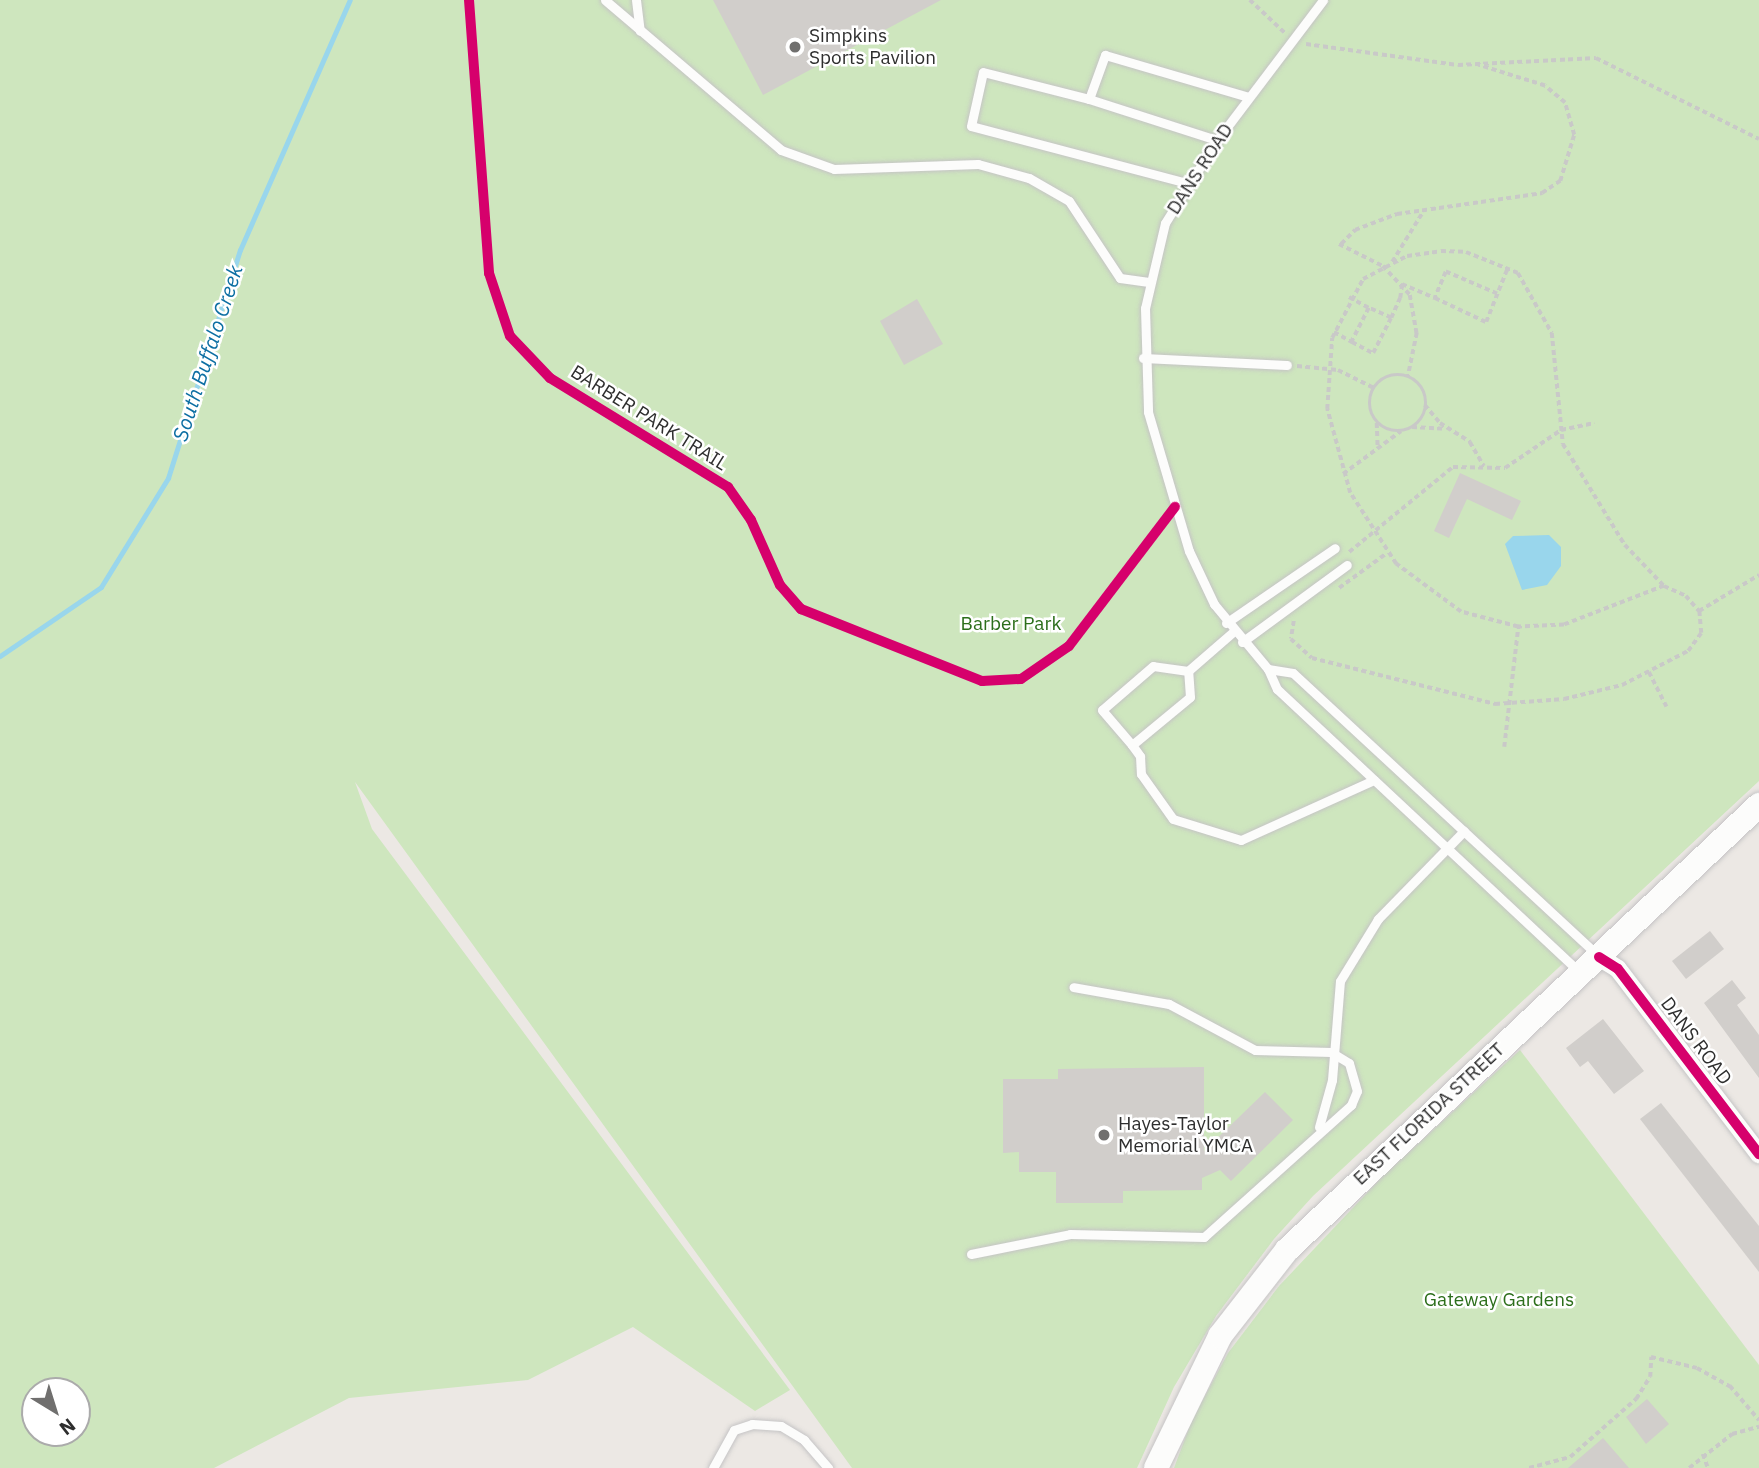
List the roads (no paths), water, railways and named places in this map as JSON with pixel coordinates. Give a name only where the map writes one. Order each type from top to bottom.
[{"type":"main road","name":"EAST FLORIDA STREET","points":[[1156,1468],[1220,1336],[1287,1250],[1759,805]]},
{"type":"street","name":"DANS ROAD","points":[[1590,965],[1618,969],[1759,1153]]},
{"type":"lane","points":[[605,0],[781,150],[834,169],[978,164],[1029,178],[1069,201],[1120,278],[1149,282]]},
{"type":"lane","points":[[636,0],[640,31]]},
{"type":"lane","name":"DANS ROAD","points":[[1323,0],[1217,140],[1187,183],[1165,223],[1149,282],[1143,358],[1148,412],[1189,551],[1226,623],[1268,669],[1277,689],[1447,848],[1590,965]]},
{"type":"lane","points":[[1089,99],[1105,55],[1249,97]]},
{"type":"lane","points":[[1187,183],[969,123],[987,71],[1089,99],[1217,140]]},
{"type":"lane","points":[[1143,358],[1287,368]]},
{"type":"lane","points":[[1226,623],[1335,548]]},
{"type":"lane","points":[[1242,642],[1344,562]]},
{"type":"lane","points":[[1233,632],[1188,671],[1153,666],[1102,710],[1140,756],[1141,774],[1173,819],[1241,839],[1374,780]]},
{"type":"lane","name":"DANS ROAD","points":[[1268,669],[1293,673],[1464,831],[1590,965]]},
{"type":"lane","points":[[1132,745],[1190,697],[1188,671]]},
{"type":"lane","points":[[1318,1130],[1329,1106],[1331,1052],[1340,981],[1356,949],[1464,831]]},
{"type":"lane","points":[[971,1255],[1070,1234],[1204,1237],[1318,1130],[1351,1105],[1357,1091],[1349,1063],[1331,1052],[1255,1050],[1169,1004],[1073,987]]},
{"type":"lane","points":[[713,1468],[734,1430],[752,1424],[781,1426],[804,1440],[828,1468]]},
{"type":"water","points":[[1549,535],[1561,547],[1561,566],[1547,585],[1522,590],[1505,544],[1513,536]]},
{"type":"waterway","name":"South Buffalo Creek","points":[[0,656],[101,587],[168,478],[240,250],[350,0]]},
{"type":"place","name":"Simpkins Sports Pavilion","points":[[795,47]]},
{"type":"place","name":"Hayes-Taylor Memorial YMCA","points":[[1104,1135]]},
{"type":"park label","name":"Barber Park","points":[[1011,624]]},
{"type":"park label","name":"Gateway Gardens","points":[[1499,1300]]}]
